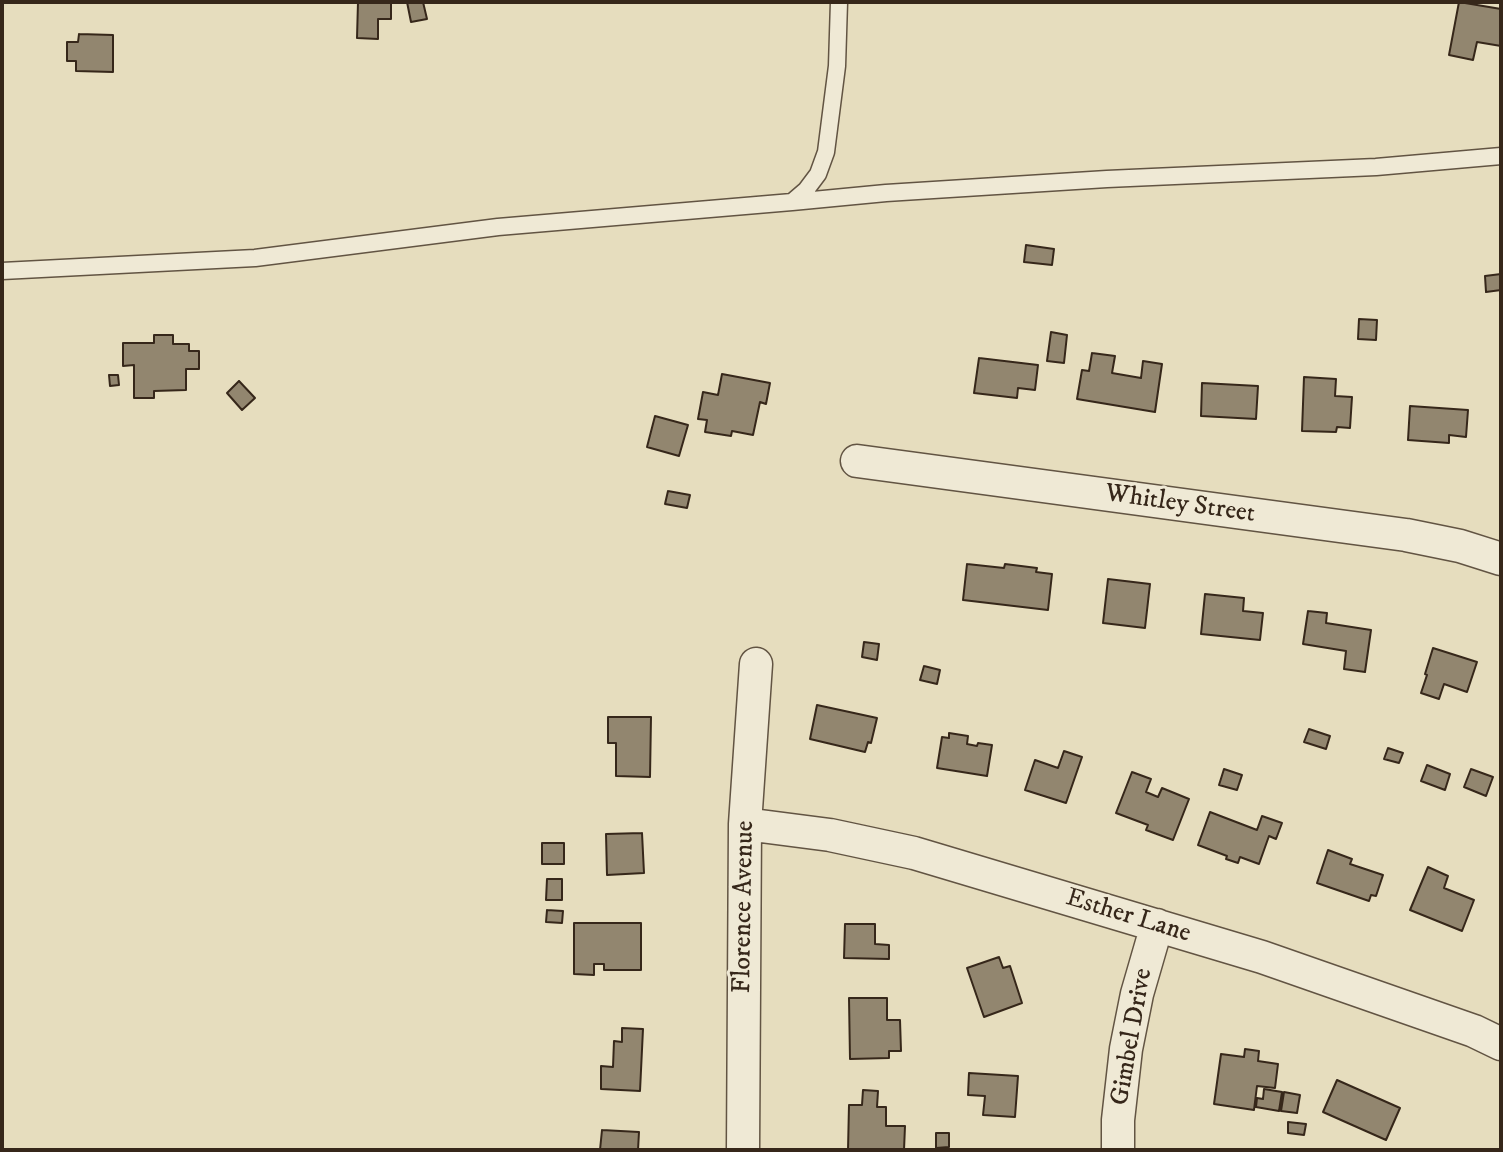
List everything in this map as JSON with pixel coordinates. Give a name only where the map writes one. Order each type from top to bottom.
[{"type":"street","name":"Whitley Street","points":[[857,461],[1406,536],[1460,546],[1501,559]]},
{"type":"street","name":"Florence Avenue","points":[[743,1150],[745,824],[756,664]]},
{"type":"street","name":"Esther Lane","points":[[745,824],[830,835],[914,853],[1262,957],[1474,1031],[1501,1044]]},
{"type":"street","name":"Gimbel Drive","points":[[1118,1150],[1118,1120],[1126,1049],[1137,993],[1157,925]]},
{"type":"lane","points":[[792,202],[818,174],[826,152],[837,66],[839,2]]},
{"type":"lane","points":[[2,271],[255,258],[498,227],[886,193],[1107,179],[1376,167],[1501,156]]},
{"type":"building","points":[[358,2],[391,2],[391,19],[378,19],[378,39],[357,38]]},
{"type":"building","points":[[407,2],[423,2],[427,19],[411,22]]},
{"type":"building","points":[[1459,2],[1501,9],[1501,46],[1477,42],[1473,60],[1449,55]]},
{"type":"building","points":[[79,34],[113,35],[113,72],[76,71],[76,61],[67,61],[67,42],[78,42]]},
{"type":"building","points":[[1026,245],[1054,249],[1052,265],[1024,262]]},
{"type":"building","points":[[1501,274],[1501,290],[1486,292],[1485,276]]},
{"type":"building","points":[[1359,319],[1377,320],[1376,340],[1358,339]]},
{"type":"building","points":[[1051,332],[1067,335],[1064,363],[1047,361]]},
{"type":"building","points":[[154,335],[173,335],[173,344],[189,344],[189,351],[199,351],[199,369],[186,369],[186,390],[154,391],[154,398],[134,398],[134,365],[123,366],[123,343],[154,343]]},
{"type":"building","points":[[1092,353],[1115,356],[1112,373],[1141,378],[1143,361],[1162,364],[1155,412],[1077,399],[1082,370],[1089,371]]},
{"type":"building","points":[[979,358],[1038,365],[1035,390],[1018,388],[1017,398],[974,393]]},
{"type":"building","points":[[722,374],[770,383],[766,404],[760,402],[753,435],[732,431],[731,436],[705,432],[707,420],[698,419],[703,392],[718,395]]},
{"type":"building","points":[[109,375],[118,375],[119,385],[110,386]]},
{"type":"building","points":[[1304,377],[1336,379],[1335,396],[1352,397],[1350,428],[1337,427],[1336,432],[1302,431]]},
{"type":"building","points":[[239,381],[255,398],[242,410],[227,393]]},
{"type":"building","points":[[1202,383],[1258,386],[1256,419],[1201,416]]},
{"type":"building","points":[[1410,406],[1468,410],[1466,437],[1449,435],[1449,443],[1408,440]]},
{"type":"building","points":[[655,416],[688,425],[679,456],[647,447]]},
{"type":"building","points":[[668,491],[690,495],[687,508],[665,504]]},
{"type":"building","points":[[967,564],[1004,568],[1005,564],[1037,568],[1036,572],[1052,574],[1048,610],[963,600]]},
{"type":"building","points":[[1108,579],[1150,584],[1145,628],[1103,623]]},
{"type":"building","points":[[1205,594],[1244,598],[1243,611],[1263,613],[1260,640],[1201,634]]},
{"type":"building","points":[[1308,611],[1327,613],[1326,623],[1371,630],[1365,672],[1344,669],[1346,651],[1303,644]]},
{"type":"building","points":[[864,642],[879,644],[877,660],[862,657]]},
{"type":"building","points":[[1433,648],[1477,662],[1467,692],[1444,684],[1439,699],[1421,693]]},
{"type":"building","points":[[924,666],[940,670],[937,684],[920,680]]},
{"type":"building","points":[[817,705],[877,718],[871,743],[868,742],[865,752],[810,739]]},
{"type":"building","points":[[608,717],[651,717],[650,777],[616,776],[616,743],[608,743]]},
{"type":"building","points":[[1309,729],[1330,736],[1326,749],[1304,742]]},
{"type":"building","points":[[949,733],[968,736],[967,744],[992,745],[987,776],[937,768],[942,737],[949,738]]},
{"type":"building","points":[[1388,748],[1403,753],[1399,763],[1384,759]]},
{"type":"building","points":[[1064,751],[1082,757],[1066,803],[1025,790],[1035,760],[1058,768]]},
{"type":"building","points":[[1427,765],[1450,774],[1445,790],[1421,781]]},
{"type":"building","points":[[1224,769],[1242,775],[1237,790],[1219,785]]},
{"type":"building","points":[[1471,769],[1493,777],[1486,796],[1464,787]]},
{"type":"building","points":[[1132,772],[1151,779],[1146,792],[1158,797],[1162,788],[1189,799],[1173,840],[1146,830],[1148,825],[1116,813]]},
{"type":"building","points":[[1210,812],[1257,830],[1262,816],[1282,823],[1276,839],[1269,836],[1259,864],[1240,857],[1238,863],[1198,845]]},
{"type":"building","points":[[642,833],[644,873],[607,875],[606,834]]},
{"type":"building","points":[[542,843],[564,843],[564,864],[542,864]]},
{"type":"building","points":[[1328,850],[1352,859],[1350,864],[1383,875],[1376,896],[1371,895],[1369,901],[1317,883]]},
{"type":"building","points":[[1428,867],[1448,876],[1444,888],[1474,900],[1462,931],[1410,910]]},
{"type":"building","points":[[547,879],[562,879],[562,900],[546,900]]},
{"type":"building","points":[[547,910],[563,911],[562,923],[546,922]]},
{"type":"building","points":[[574,923],[641,923],[641,970],[604,970],[604,964],[594,964],[594,975],[574,974]]},
{"type":"building","points":[[845,924],[875,924],[875,944],[889,945],[889,959],[844,958]]},
{"type":"building","points":[[999,957],[1003,968],[1010,966],[1022,1003],[984,1017],[967,968]]},
{"type":"building","points":[[849,998],[887,998],[887,1020],[900,1020],[901,1051],[889,1051],[889,1058],[850,1059]]},
{"type":"building","points":[[622,1028],[643,1029],[640,1091],[601,1089],[601,1066],[613,1067],[614,1041],[622,1042]]},
{"type":"building","points":[[1245,1049],[1259,1051],[1258,1061],[1278,1064],[1275,1088],[1257,1086],[1254,1110],[1214,1104],[1221,1054],[1244,1057]]},
{"type":"building","points":[[969,1073],[1018,1076],[1015,1117],[983,1115],[985,1096],[968,1095]]},
{"type":"building","points":[[1337,1080],[1400,1108],[1386,1140],[1323,1112]]},
{"type":"building","points":[[1264,1089],[1282,1092],[1279,1111],[1256,1107],[1257,1098],[1263,1099]]},
{"type":"building","points":[[863,1090],[878,1091],[877,1107],[886,1107],[886,1126],[905,1126],[904,1150],[848,1150],[849,1105],[862,1105]]},
{"type":"building","points":[[1284,1092],[1300,1095],[1297,1113],[1281,1111]]},
{"type":"building","points":[[1288,1122],[1306,1124],[1304,1135],[1288,1133]]},
{"type":"building","points":[[602,1130],[639,1132],[638,1150],[600,1150]]},
{"type":"building","points":[[936,1133],[949,1133],[949,1147],[936,1148]]}]
